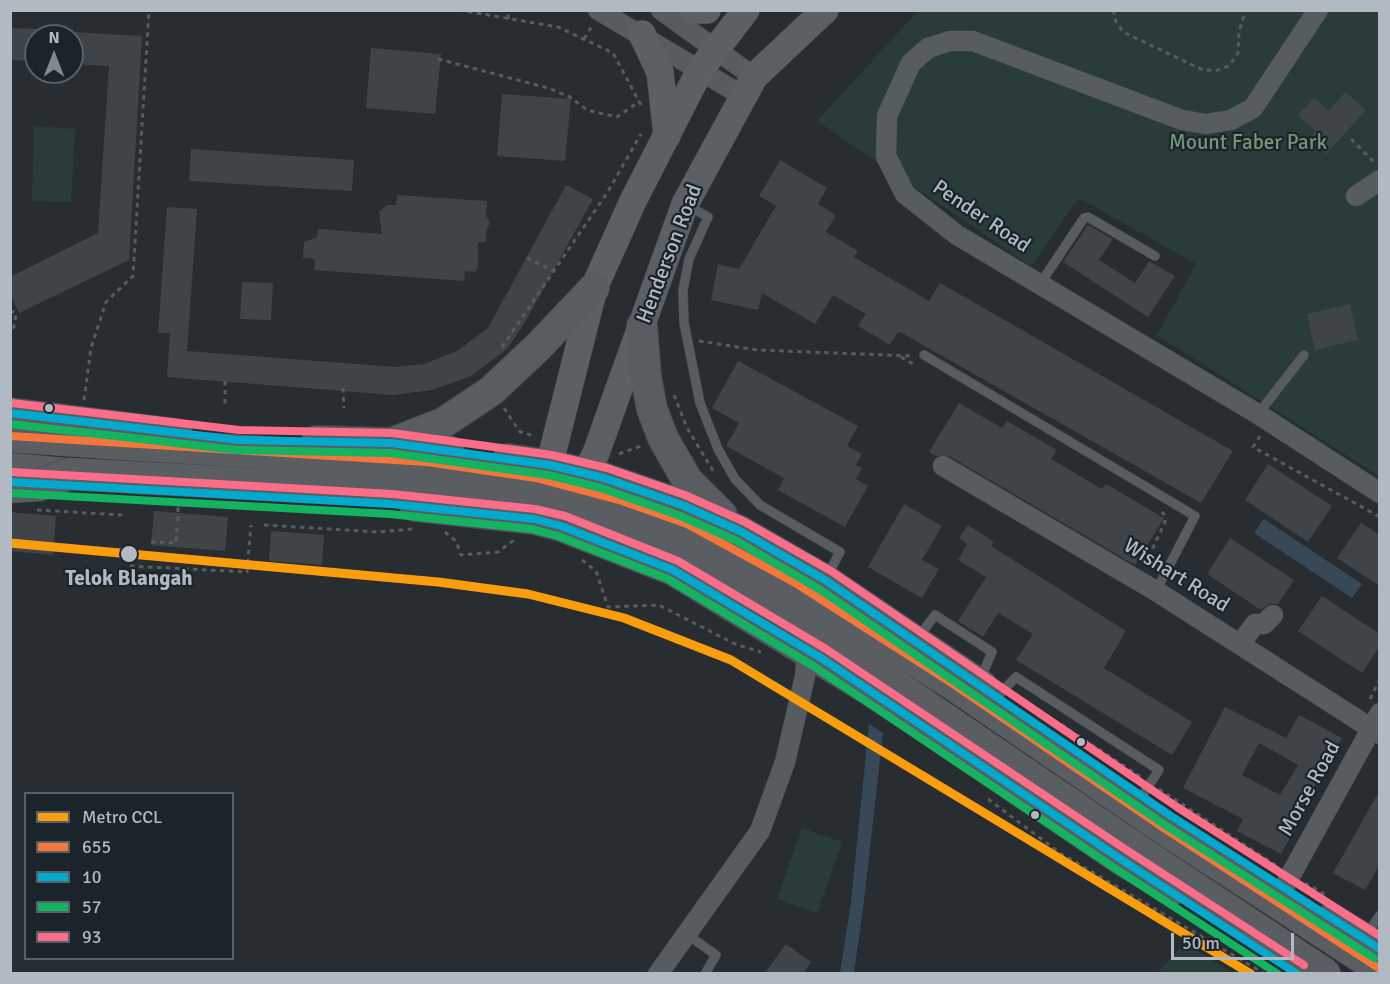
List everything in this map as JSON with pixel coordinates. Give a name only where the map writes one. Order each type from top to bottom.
[{"type":"highway","points":[[10,436],[427,462],[536,478],[622,501],[687,524],[795,583],[953,684],[1165,829],[1380,969]]},
{"type":"highway","points":[[10,469],[475,496],[570,513],[676,550],[790,614],[1149,858],[1325,974]]},
{"type":"highway","points":[[10,487],[39,484],[69,474]]},
{"type":"highway","points":[[1161,883],[1240,920],[1340,974]]},
{"type":"main road","points":[[693,10],[707,10]]},
{"type":"main road","points":[[539,529],[550,465],[594,288],[655,133],[715,47],[746,10]]},
{"type":"main road","name":"Henderson Road","points":[[539,529],[586,473],[685,204],[748,86],[825,10]]},
{"type":"main road","points":[[642,34],[660,72],[655,133]]},
{"type":"main road","points":[[391,443],[443,423],[491,391],[538,347],[594,288]]},
{"type":"main road","points":[[642,326],[645,377],[652,409],[663,438],[687,480],[740,531]]},
{"type":"main road","points":[[10,413],[238,440],[391,443],[550,465],[586,473],[682,505],[740,531],[815,573],[1142,796],[1283,889],[1372,944]]},
{"type":"main road","points":[[238,440],[251,450],[258,465],[257,481],[248,495]]},
{"type":"main road","points":[[10,482],[178,506],[248,495],[391,504],[539,529],[673,570],[808,651],[972,757],[1122,860],[1161,883],[1298,974]]},
{"type":"street","points":[[598,10],[700,70],[748,86]]},
{"type":"street","points":[[661,10],[715,47],[748,86]]},
{"type":"street","name":"Pender Road","points":[[1318,10],[1253,108],[1231,120],[1206,124],[1182,120],[974,41],[950,41],[928,48],[911,63],[887,116],[886,156],[905,194],[957,235],[1264,417],[1380,493]]},
{"type":"street","points":[[1356,196],[1380,180]]},
{"type":"street","name":"Wishart Road","points":[[943,465],[1156,591],[1247,649],[1374,720]]},
{"type":"street","points":[[658,974],[760,831],[785,762],[805,676],[812,599],[811,582],[815,573]]},
{"type":"street","points":[[1247,649],[1255,624],[1268,620]]},
{"type":"street","name":"Morse Road","points":[[1283,889],[1374,720]]},
{"type":"lane","points":[[685,204],[708,217],[689,259],[683,290],[684,323],[700,403],[718,449],[735,479],[760,505],[840,552],[815,573]]},
{"type":"lane","points":[[1040,284],[1084,218],[1088,217],[1155,256]]},
{"type":"lane","points":[[924,355],[1196,516],[1156,591]]},
{"type":"lane","points":[[1264,417],[1304,356]]},
{"type":"lane","points":[[1372,944],[1380,915]]},
{"type":"lane","points":[[686,933],[715,954],[716,960],[705,974]]},
{"type":"path","points":[[84,405],[92,348],[106,302],[133,276],[149,10]]},
{"type":"path","points":[[459,10],[558,27],[613,53],[645,112]]},
{"type":"path","points":[[508,18],[509,10]]},
{"type":"path","points":[[1114,10],[1114,18],[1123,32],[1201,69],[1215,71],[1235,61],[1240,45],[1239,31],[1246,10]]},
{"type":"path","points":[[438,59],[548,88],[570,96],[587,110],[617,117],[639,102],[660,72]]},
{"type":"path","points":[[501,350],[607,193],[655,133]]},
{"type":"path","points":[[1351,139],[1379,167]]},
{"type":"path","points":[[526,258],[554,271]]},
{"type":"path","points":[[10,311],[16,313],[14,327],[10,330]]},
{"type":"path","points":[[684,323],[692,325],[691,339],[757,350],[902,357],[924,355]]},
{"type":"path","points":[[902,357],[922,369]]},
{"type":"path","points":[[225,381],[225,406]]},
{"type":"path","points":[[343,388],[344,408]]},
{"type":"path","points":[[1264,417],[1253,447],[1380,517]]},
{"type":"path","points":[[1144,567],[1165,522],[1164,514],[1156,509]]},
{"type":"path","points":[[33,510],[122,515]]},
{"type":"path","points":[[130,566],[247,572],[251,525]]},
{"type":"path","points":[[264,525],[378,532],[419,528]]},
{"type":"path","points":[[151,542],[176,543],[177,526]]},
{"type":"path","points":[[436,530],[456,540],[461,555],[498,552],[515,539],[539,529]]},
{"type":"path","points":[[576,554],[596,572],[608,607],[659,605],[735,644],[765,654]]},
{"type":"path","points":[[1374,720],[1380,679]]},
{"type":"green space","name":"Mount Faber Park","points":[[918,11],[1379,11],[1379,476],[1157,335],[1196,264],[1079,198],[1031,266],[817,121]]},
{"type":"green space","points":[[34,126],[75,129],[71,202],[32,201]]},
{"type":"green space","points":[[802,828],[842,842],[817,913],[777,899]]},
{"type":"green space","points":[[1185,943],[1233,973],[1157,973]]},
{"type":"water","points":[[1264,519],[1362,584],[1352,598],[1254,533]]},
{"type":"water","points":[[869,724],[883,733],[864,901],[854,973],[840,973],[851,902]]},
{"type":"building","points":[[10,28],[24,29],[24,61],[10,60]]},
{"type":"building","points":[[84,33],[142,36],[129,260],[19,313],[10,293],[10,277],[98,233],[109,66],[84,65]]},
{"type":"building","points":[[371,48],[441,54],[435,114],[366,108]]},
{"type":"building","points":[[1345,92],[1366,110],[1326,154],[1309,139],[1316,131],[1298,115],[1314,98],[1329,111]]},
{"type":"building","points":[[502,94],[571,99],[565,161],[497,156]]},
{"type":"building","points":[[191,149],[354,160],[352,191],[189,181]]},
{"type":"building","points":[[780,160],[827,188],[818,204],[836,215],[826,232],[858,251],[854,257],[929,301],[940,283],[1233,451],[1201,503],[900,332],[890,345],[858,326],[866,314],[833,295],[815,324],[762,293],[758,310],[711,300],[718,264],[739,269],[776,206],[759,196]]},
{"type":"building","points":[[566,185],[593,199],[525,322],[507,349],[471,376],[432,390],[393,395],[167,377],[170,333],[158,333],[167,207],[197,209],[187,351],[396,367],[424,364],[457,351],[488,328]]},
{"type":"building","points":[[397,195],[487,201],[486,215],[490,223],[486,232],[486,242],[478,242],[478,267],[475,272],[465,271],[464,281],[314,270],[315,259],[303,258],[304,242],[317,237],[318,229],[382,234],[379,212],[387,205],[396,205]]},
{"type":"building","points":[[1088,225],[1113,239],[1099,260],[1135,283],[1149,261],[1175,276],[1148,317],[1063,262]]},
{"type":"building","points":[[242,282],[273,283],[271,320],[240,319]]},
{"type":"building","points":[[1350,304],[1358,340],[1315,350],[1307,314]]},
{"type":"building","points":[[738,361],[858,426],[847,446],[862,454],[856,465],[862,468],[856,479],[868,486],[845,527],[778,490],[784,478],[726,446],[739,423],[712,408]]},
{"type":"building","points":[[959,403],[1002,428],[1007,421],[1057,450],[1051,459],[1102,489],[1106,484],[1164,518],[1135,565],[949,456],[936,456],[929,452]]},
{"type":"building","points":[[1268,464],[1332,506],[1308,542],[1245,500]]},
{"type":"building","points":[[904,504],[942,526],[922,560],[939,569],[922,598],[868,567]]},
{"type":"building","points":[[154,511],[228,517],[225,551],[151,545]]},
{"type":"building","points":[[10,512],[56,516],[53,555],[10,551]]},
{"type":"building","points":[[1361,523],[1380,535],[1380,586],[1337,558]]},
{"type":"building","points":[[968,525],[994,542],[991,546],[1126,631],[1104,668],[1192,722],[1172,755],[1016,660],[1033,634],[998,613],[983,637],[958,621],[986,577],[958,560],[967,544],[959,538]]},
{"type":"building","points":[[271,531],[324,535],[322,565],[269,561]]},
{"type":"building","points":[[1230,538],[1294,580],[1278,604],[1269,604],[1261,610],[1207,574]]},
{"type":"building","points":[[1322,596],[1380,634],[1380,646],[1362,673],[1298,631]]},
{"type":"building","points":[[1225,707],[1286,738],[1299,715],[1342,738],[1303,807],[1306,809],[1281,854],[1237,831],[1243,819],[1183,788]],"holes":[[[1259,743],[1298,765],[1280,795],[1242,775]]]},
{"type":"building","points":[[1380,790],[1380,864],[1365,890],[1333,873]]},
{"type":"building","points":[[786,944],[811,962],[803,974],[764,974]]},
{"type":"metro line","name":"CCL","points":[[10,543],[438,582],[528,594],[624,618],[731,660],[1251,974]]},
{"type":"transit line","name":"93","points":[[11,403],[239,430],[392,433],[552,455],[607,468],[685,495],[745,522],[831,571],[1177,807],[1380,936]]},
{"type":"transit line","name":"10","points":[[10,413],[238,440],[391,443],[550,465],[604,478],[682,505],[740,531],[825,580],[1171,816],[1380,949]]},
{"type":"transit line","name":"57","points":[[10,424],[237,450],[390,453],[548,475],[601,488],[678,515],[735,540],[819,589],[1165,825],[1374,958]]},
{"type":"transit line","name":"655","points":[[10,436],[427,462],[536,478],[622,501],[687,524],[795,583],[953,684],[1165,829],[1380,969]]},
{"type":"transit line","name":"93","points":[[11,472],[392,494],[535,509],[565,516],[678,561],[826,649],[1128,851],[1304,965]]},
{"type":"transit line","name":"10","points":[[10,482],[391,504],[534,519],[561,526],[673,570],[821,658],[1122,860],[1297,974]]},
{"type":"transit line","name":"57","points":[[10,493],[390,514],[532,529],[558,536],[668,579],[815,667],[1116,869],[1278,974]]},
{"type":"place","name":"Telok Blangah","points":[[129,554]]}]
